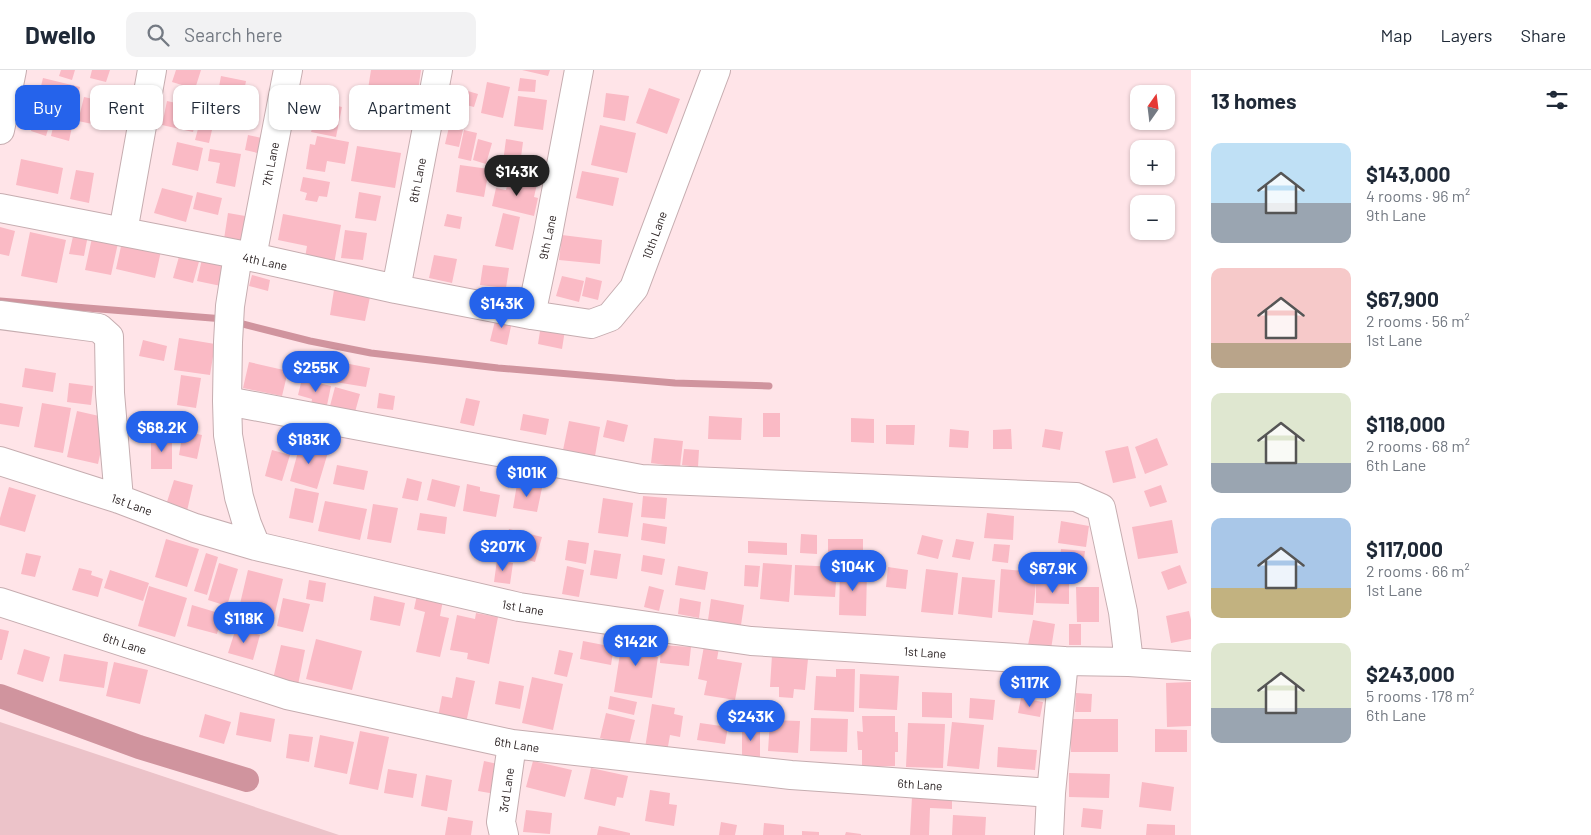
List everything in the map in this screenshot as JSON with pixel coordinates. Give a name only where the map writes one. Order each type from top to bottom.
[{"type":"street","points":[[0,130],[12,70]]},
{"type":"street","points":[[123,232],[152,70]]},
{"type":"street","name":"7th Lane","points":[[256,546],[239,497],[228,435],[227,401],[230,306],[245,256],[288,70]]},
{"type":"street","name":"8th Lane","points":[[396,289],[438,70]]},
{"type":"street","name":"9th Lane","points":[[530,315],[548,234],[579,70]]},
{"type":"street","name":"10th Lane","points":[[530,315],[591,324],[610,318],[634,288],[716,70]]},
{"type":"street","name":"4th Lane","points":[[0,208],[530,315]]},
{"type":"street","points":[[0,315],[99,328],[109,337],[110,393],[119,499]]},
{"type":"street","points":[[227,401],[641,479],[1076,497],[1101,508],[1122,612],[1129,662]]},
{"type":"street","name":"1st Lane","points":[[0,461],[119,499],[195,528],[256,546],[519,607],[751,641],[1064,661],[1129,662],[1191,666]]},
{"type":"street","name":"6th Lane","points":[[0,602],[287,695],[512,744],[791,775],[1051,793]]},
{"type":"street","points":[[1049,835],[1051,793],[1064,661]]},
{"type":"street","name":"3rd Lane","points":[[504,835],[501,822],[512,744]]},
{"type":"shaded area","points":[[0,722],[339,835],[0,835]]},
{"type":"building","points":[[61,70],[75,70],[72,80],[59,76]]},
{"type":"building","points":[[92,70],[110,70],[106,82],[90,78]]},
{"type":"building","points":[[176,70],[201,70],[196,85],[182,85],[172,82]]},
{"type":"building","points":[[371,70],[421,70],[419,85],[369,85]]},
{"type":"building","points":[[522,70],[550,70],[548,76]]},
{"type":"building","points":[[221,76],[246,81],[245,85],[219,85]]},
{"type":"building","points":[[43,78],[72,85],[41,85]]},
{"type":"building","points":[[520,78],[536,80],[535,92],[518,91]]},
{"type":"building","points":[[487,82],[510,87],[503,118],[481,113]]},
{"type":"building","points":[[649,88],[680,99],[667,134],[636,123]]},
{"type":"building","points":[[469,91],[478,94],[474,107],[469,106]]},
{"type":"building","points":[[606,93],[629,96],[625,121],[603,117]]},
{"type":"building","points":[[518,96],[547,100],[543,130],[514,126]]},
{"type":"building","points":[[84,97],[90,98],[90,124],[80,121]]},
{"type":"building","points":[[167,101],[173,102],[173,127],[163,125]]},
{"type":"building","points":[[339,106],[342,107],[339,122]]},
{"type":"building","points":[[600,125],[636,133],[627,173],[591,165]]},
{"type":"building","points":[[31,130],[48,130],[46,136]]},
{"type":"building","points":[[52,130],[71,130],[69,141],[51,136]]},
{"type":"building","points":[[198,130],[212,130],[209,143],[195,140]]},
{"type":"building","points":[[312,130],[337,130],[336,137],[311,132]]},
{"type":"building","points":[[448,130],[463,130],[459,147],[445,144]]},
{"type":"building","points":[[464,130],[477,133],[471,161],[458,158]]},
{"type":"building","points":[[248,135],[270,140],[266,155],[245,150]]},
{"type":"building","points":[[317,136],[349,142],[345,164],[327,161],[325,172],[306,169],[310,144],[315,145]]},
{"type":"building","points":[[478,139],[492,143],[486,164],[473,160]]},
{"type":"building","points":[[506,139],[523,142],[520,165],[503,162]]},
{"type":"building","points":[[177,142],[203,148],[198,171],[172,165]]},
{"type":"building","points":[[357,146],[401,153],[395,188],[351,181]]},
{"type":"building","points":[[210,149],[241,154],[235,187],[216,183],[220,163],[208,161]]},
{"type":"building","points":[[21,159],[63,168],[58,194],[16,185]]},
{"type":"building","points":[[460,165],[489,169],[484,197],[456,192]]},
{"type":"building","points":[[76,170],[94,173],[89,203],[70,199]]},
{"type":"building","points":[[582,171],[619,178],[613,206],[576,198]]},
{"type":"building","points":[[303,177],[330,182],[327,197],[319,196],[317,202],[305,200],[307,193],[300,191]]},
{"type":"building","points":[[509,178],[537,184],[534,197],[538,198],[534,216],[492,206],[496,188],[506,190]]},
{"type":"building","points":[[162,188],[193,196],[186,222],[154,213]]},
{"type":"building","points":[[197,192],[222,198],[218,215],[193,209]]},
{"type":"building","points":[[359,192],[381,196],[376,221],[355,218]]},
{"type":"building","points":[[228,213],[251,217],[246,243],[224,239]]},
{"type":"building","points":[[503,213],[520,217],[513,250],[495,246]]},
{"type":"building","points":[[283,214],[341,225],[334,264],[305,258],[307,246],[278,240]]},
{"type":"building","points":[[447,214],[462,217],[460,229],[444,226]]},
{"type":"building","points":[[0,227],[15,231],[9,256],[0,254]]},
{"type":"building","points":[[345,230],[367,233],[363,260],[341,258]]},
{"type":"building","points":[[30,232],[66,240],[57,283],[21,276]]},
{"type":"building","points":[[74,232],[88,235],[84,256],[69,254]]},
{"type":"building","points":[[562,235],[602,240],[600,264],[559,260]]},
{"type":"building","points":[[92,238],[118,243],[111,275],[85,270]]},
{"type":"building","points":[[122,242],[161,251],[155,278],[116,269]]},
{"type":"building","points":[[180,253],[200,258],[193,283],[173,278]]},
{"type":"building","points":[[434,255],[457,259],[452,283],[429,278]]},
{"type":"building","points":[[202,259],[226,265],[221,286],[197,281]]},
{"type":"building","points":[[483,265],[509,268],[506,288],[480,285]]},
{"type":"building","points":[[252,275],[270,280],[268,291],[249,286]]},
{"type":"building","points":[[562,276],[584,281],[579,302],[556,296]]},
{"type":"building","points":[[586,277],[602,281],[598,300],[582,296]]},
{"type":"building","points":[[334,290],[370,297],[365,321],[330,315]]},
{"type":"building","points":[[497,313],[513,317],[507,345],[490,341]]},
{"type":"building","points":[[541,325],[565,330],[562,349],[538,344]]},
{"type":"building","points":[[179,338],[215,344],[210,375],[174,370]]},
{"type":"building","points":[[143,340],[167,346],[164,361],[139,356]]},
{"type":"building","points":[[308,356],[336,362],[331,383],[304,377]]},
{"type":"building","points":[[249,362],[288,371],[282,396],[243,388]]},
{"type":"building","points":[[339,362],[370,368],[366,387],[335,382]]},
{"type":"building","points":[[25,368],[56,373],[53,392],[22,387]]},
{"type":"building","points":[[181,375],[201,378],[196,408],[177,405]]},
{"type":"building","points":[[302,379],[331,386],[326,410],[311,406],[312,399],[298,395]]},
{"type":"building","points":[[69,383],[93,386],[91,405],[67,402]]},
{"type":"building","points":[[335,387],[360,394],[355,412],[330,406]]},
{"type":"building","points":[[379,393],[395,396],[393,410],[377,408]]},
{"type":"building","points":[[466,398],[480,401],[474,426],[460,423]]},
{"type":"building","points":[[0,403],[23,407],[19,427],[0,424]]},
{"type":"building","points":[[42,403],[71,408],[63,453],[34,447]]},
{"type":"building","points":[[77,411],[108,418],[98,464],[67,457]]},
{"type":"building","points":[[763,413],[780,413],[780,437],[763,437]]},
{"type":"building","points":[[523,414],[549,419],[546,435],[520,430]]},
{"type":"building","points":[[709,416],[742,418],[741,440],[708,439]]},
{"type":"building","points":[[851,418],[874,419],[874,443],[851,442]]},
{"type":"building","points":[[607,420],[628,425],[624,442],[603,437]]},
{"type":"building","points":[[569,421],[600,427],[595,456],[563,450]]},
{"type":"building","points":[[886,425],[915,425],[914,445],[886,444]]},
{"type":"building","points":[[950,429],[969,431],[968,448],[949,447]]},
{"type":"building","points":[[1011,429],[1012,449],[993,449],[993,430]]},
{"type":"building","points":[[1045,429],[1063,432],[1060,450],[1042,447]]},
{"type":"building","points":[[183,431],[202,435],[197,459],[179,455]]},
{"type":"building","points":[[151,437],[172,437],[172,469],[151,469]]},
{"type":"building","points":[[654,438],[683,441],[680,467],[651,463]]},
{"type":"building","points":[[1157,438],[1168,465],[1145,474],[1135,447]]},
{"type":"building","points":[[301,441],[329,449],[317,489],[290,481]]},
{"type":"building","points":[[1128,446],[1136,478],[1113,483],[1105,451]]},
{"type":"building","points":[[684,449],[699,450],[698,467],[682,465]]},
{"type":"building","points":[[272,450],[290,455],[282,481],[265,476]]},
{"type":"building","points":[[337,465],[368,471],[364,490],[333,484]]},
{"type":"building","points":[[407,478],[422,482],[418,501],[402,498]]},
{"type":"building","points":[[432,479],[460,486],[455,507],[427,500]]},
{"type":"building","points":[[174,480],[193,485],[187,511],[166,505]]},
{"type":"building","points":[[467,484],[480,487],[480,491],[500,495],[496,517],[463,511]]},
{"type":"building","points":[[517,484],[542,488],[537,512],[513,508]]},
{"type":"building","points":[[1161,485],[1167,502],[1150,507],[1144,491]]},
{"type":"building","points":[[9,487],[36,495],[25,532],[0,525],[0,518]]},
{"type":"building","points":[[295,488],[319,493],[313,523],[289,518]]},
{"type":"building","points":[[643,496],[667,498],[665,519],[641,517]]},
{"type":"building","points":[[603,498],[633,503],[628,537],[598,533]]},
{"type":"building","points":[[325,501],[367,509],[360,540],[318,531]]},
{"type":"building","points":[[373,504],[398,508],[391,543],[367,539]]},
{"type":"building","points":[[420,513],[447,517],[445,534],[417,530]]},
{"type":"building","points":[[987,513],[1014,516],[1013,540],[984,538]]},
{"type":"building","points":[[1172,520],[1178,553],[1138,559],[1132,527]]},
{"type":"building","points":[[1061,521],[1089,526],[1086,547],[1058,543]]},
{"type":"building","points":[[643,523],[667,527],[665,544],[641,540]]},
{"type":"building","points":[[509,529],[542,537],[535,562],[503,553]]},
{"type":"building","points":[[801,534],[817,535],[817,554],[800,553]]},
{"type":"building","points":[[922,535],[943,540],[938,559],[917,554]]},
{"type":"building","points":[[166,539],[199,549],[187,587],[155,577]]},
{"type":"building","points":[[828,539],[863,539],[863,555],[828,556]]},
{"type":"building","points":[[956,539],[974,542],[970,560],[952,557]]},
{"type":"building","points":[[568,540],[589,543],[586,564],[565,560]]},
{"type":"building","points":[[748,541],[787,543],[787,555],[748,553]]},
{"type":"building","points":[[994,544],[1010,545],[1008,563],[992,561]]},
{"type":"building","points":[[1061,549],[1085,551],[1083,568],[1059,566]]},
{"type":"building","points":[[594,550],[621,554],[617,579],[590,575]]},
{"type":"building","points":[[26,553],[41,556],[35,577],[21,574]]},
{"type":"building","points":[[206,553],[218,557],[207,595],[194,591]]},
{"type":"building","points":[[643,555],[665,559],[662,575],[641,571]]},
{"type":"building","points":[[497,560],[513,563],[510,584],[494,582]]},
{"type":"building","points":[[219,563],[238,569],[227,606],[208,600]]},
{"type":"building","points":[[763,563],[792,565],[789,602],[760,599]]},
{"type":"building","points":[[745,565],[760,566],[758,587],[744,586]]},
{"type":"building","points":[[795,565],[837,567],[835,597],[794,595]]},
{"type":"building","points":[[1180,565],[1187,583],[1168,590],[1161,572]]},
{"type":"building","points":[[567,566],[584,570],[579,597],[562,594]]},
{"type":"building","points":[[678,566],[708,572],[705,590],[675,585]]},
{"type":"building","points":[[888,567],[908,570],[906,589],[886,587]]},
{"type":"building","points":[[79,568],[92,571],[91,575],[103,579],[98,597],[72,590]]},
{"type":"building","points":[[840,568],[867,569],[866,616],[839,615]]},
{"type":"building","points":[[926,569],[958,573],[953,615],[921,612]]},
{"type":"building","points":[[1001,569],[1037,572],[1033,615],[998,612]]},
{"type":"building","points":[[110,570],[149,583],[143,601],[104,588]]},
{"type":"building","points":[[248,570],[283,579],[274,617],[239,608]]},
{"type":"building","points":[[962,577],[995,580],[992,618],[958,614]]},
{"type":"building","points":[[309,580],[326,583],[323,602],[306,599]]},
{"type":"building","points":[[1036,584],[1069,584],[1069,604],[1036,603]]},
{"type":"building","points":[[149,586],[187,598],[175,637],[138,626]]},
{"type":"building","points":[[649,586],[664,590],[659,611],[644,607]]},
{"type":"building","points":[[1076,587],[1099,587],[1099,622],[1077,622]]},
{"type":"building","points":[[417,595],[443,600],[440,616],[449,618],[440,657],[416,652],[425,612],[414,609]]},
{"type":"building","points":[[374,596],[405,603],[400,626],[370,620]]},
{"type":"building","points":[[283,598],[310,604],[303,632],[277,626]]},
{"type":"building","points":[[680,598],[701,602],[699,618],[678,614]]},
{"type":"building","points":[[711,599],[744,605],[741,625],[708,620]]},
{"type":"building","points":[[192,605],[222,614],[217,634],[187,626]]},
{"type":"building","points":[[1189,611],[1191,639],[1171,643],[1166,616]]},
{"type":"building","points":[[476,613],[498,617],[489,664],[467,659],[468,653],[450,650],[457,615],[475,619]]},
{"type":"building","points":[[1033,620],[1055,624],[1051,649],[1028,645]]},
{"type":"building","points":[[1069,624],[1081,624],[1081,645],[1069,645]]},
{"type":"building","points":[[236,628],[260,635],[253,660],[228,653]]},
{"type":"building","points":[[0,629],[9,631],[2,660],[0,660]]},
{"type":"building","points":[[623,635],[654,639],[651,656],[658,657],[652,698],[614,692]]},
{"type":"building","points":[[316,639],[362,651],[352,690],[306,679]]},
{"type":"building","points":[[583,641],[614,647],[611,665],[580,659]]},
{"type":"building","points":[[281,645],[305,650],[298,685],[273,679]]},
{"type":"building","points":[[661,645],[691,647],[689,666],[660,663]]},
{"type":"building","points":[[704,646],[719,648],[717,659],[742,663],[735,700],[704,695],[707,681],[698,679]]},
{"type":"building","points":[[24,649],[50,657],[43,682],[17,674]]},
{"type":"building","points":[[559,650],[573,653],[567,677],[554,674]]},
{"type":"building","points":[[796,651],[795,658],[808,659],[805,690],[794,689],[793,698],[779,697],[779,687],[770,687],[772,655]]},
{"type":"building","points":[[64,654],[108,662],[104,688],[59,681]]},
{"type":"building","points":[[114,662],[148,670],[140,704],[106,696]]},
{"type":"building","points":[[836,669],[855,669],[854,712],[814,710],[816,676],[836,677]]},
{"type":"building","points":[[860,674],[899,676],[897,710],[859,708]]},
{"type":"building","points":[[456,677],[475,681],[466,723],[438,717],[442,696],[452,698]]},
{"type":"building","points":[[532,677],[563,684],[553,730],[522,723]]},
{"type":"building","points":[[499,681],[524,686],[520,709],[495,704]]},
{"type":"building","points":[[1191,682],[1191,726],[1167,727],[1166,683]]},
{"type":"building","points":[[922,692],[952,693],[952,718],[922,717]]},
{"type":"building","points":[[1076,693],[1092,694],[1091,712],[1075,712]]},
{"type":"building","points":[[610,696],[637,702],[634,715],[608,709]]},
{"type":"building","points":[[970,698],[995,700],[993,720],[969,718]]},
{"type":"building","points":[[1021,698],[1043,702],[1040,717],[1018,713]]},
{"type":"building","points":[[652,704],[675,708],[674,714],[683,716],[680,737],[670,735],[667,752],[645,748]]},
{"type":"building","points":[[240,712],[275,719],[271,742],[236,735]]},
{"type":"building","points":[[606,713],[635,720],[629,745],[600,738]]},
{"type":"building","points":[[205,714],[231,722],[224,744],[199,737]]},
{"type":"building","points":[[862,716],[895,716],[895,732],[898,732],[898,752],[895,752],[895,766],[862,767],[862,750],[858,750],[857,731],[863,732]]},
{"type":"building","points":[[742,717],[760,717],[760,767],[742,767]]},
{"type":"building","points":[[811,718],[848,719],[847,752],[810,751]]},
{"type":"building","points":[[1071,719],[1118,719],[1118,752],[1071,752]]},
{"type":"building","points":[[770,720],[800,721],[798,753],[768,751]]},
{"type":"building","points":[[952,722],[984,725],[979,769],[947,766]]},
{"type":"building","points":[[700,723],[728,727],[725,744],[697,740]]},
{"type":"building","points":[[908,723],[945,724],[943,768],[906,767]]},
{"type":"building","points":[[1155,729],[1187,730],[1187,752],[1155,752]]},
{"type":"building","points":[[360,731],[389,737],[378,790],[349,784]]},
{"type":"building","points":[[289,734],[313,737],[309,762],[286,758]]},
{"type":"building","points":[[320,735],[354,742],[347,774],[314,767]]},
{"type":"building","points":[[998,747],[1037,750],[1035,770],[997,767]]},
{"type":"building","points":[[484,761],[507,766],[501,795],[478,791]]},
{"type":"building","points":[[533,761],[572,770],[565,797],[526,787]]},
{"type":"building","points":[[591,768],[628,776],[623,798],[617,797],[615,806],[584,799]]},
{"type":"building","points":[[388,769],[417,774],[413,798],[384,793]]},
{"type":"building","points":[[1069,773],[1110,774],[1109,798],[1069,797]]},
{"type":"building","points":[[426,775],[452,780],[447,811],[421,806]]},
{"type":"building","points":[[1142,782],[1174,787],[1171,811],[1139,807]]},
{"type":"building","points":[[650,790],[670,793],[669,804],[677,805],[674,826],[645,821]]},
{"type":"building","points":[[912,797],[952,799],[952,809],[930,808],[929,835],[910,835]]},
{"type":"building","points":[[1083,808],[1103,810],[1101,829],[1081,827]]},
{"type":"building","points":[[526,810],[552,813],[550,834],[523,832]]},
{"type":"building","points":[[953,815],[986,817],[985,835],[952,835]]},
{"type":"building","points":[[448,817],[473,821],[471,835],[445,835]]},
{"type":"building","points":[[721,822],[737,825],[735,835],[719,835]]},
{"type":"building","points":[[764,823],[784,825],[784,835],[763,835]]},
{"type":"building","points":[[1147,824],[1175,825],[1175,835],[1146,835]]},
{"type":"building","points":[[599,826],[630,833],[630,835],[597,835]]},
{"type":"building","points":[[802,831],[819,832],[819,835],[802,835]]},
{"type":"building","points":[[846,832],[861,834],[861,835],[845,835]]},
{"type":"waterway","points":[[0,301],[224,319]]},
{"type":"waterway","points":[[235,322],[310,341],[371,353],[498,368],[675,383],[769,386]]},
{"type":"waterway","points":[[0,696],[139,747],[247,780]]}]
